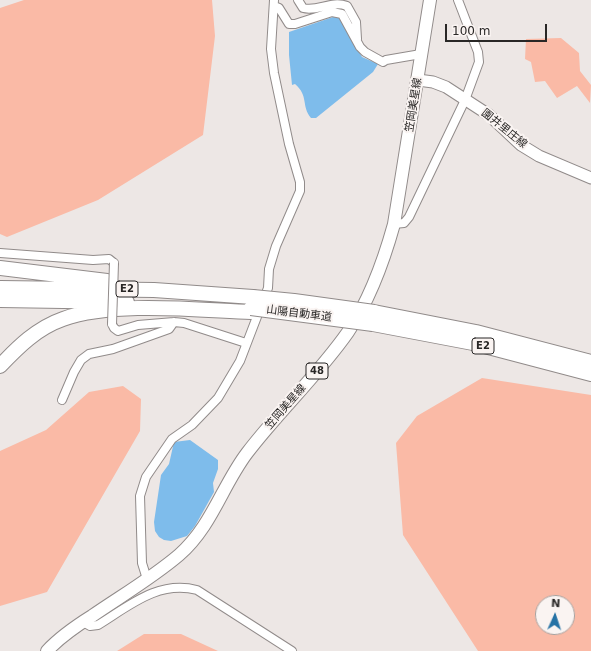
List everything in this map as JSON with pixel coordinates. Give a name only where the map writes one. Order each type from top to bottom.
[{"type":"highway","points":[[0,268],[202,292]]},
{"type":"highway","name":"山陽自動車道","points":[[0,288],[71,288],[202,292],[252,306],[294,301],[373,318],[591,374]]},
{"type":"highway","name":"山陽自動車道","points":[[0,300],[154,302],[252,306],[293,312],[373,318],[476,332],[591,362]]},
{"type":"highway","points":[[0,366],[26,340],[41,330],[63,319],[93,312],[252,306]]},
{"type":"main road","name":"笠岡美星線","points":[[47,651],[58,640],[178,556],[200,534],[247,453],[328,358],[349,331],[386,253],[394,224],[430,0]]},
{"type":"main road","name":"園井里庄線","points":[[418,80],[433,82],[446,88],[488,115],[521,145],[539,156],[591,178]]},
{"type":"street","points":[[298,0],[303,8],[308,10],[334,3],[347,6],[356,22],[357,40]]},
{"type":"street","points":[[394,224],[404,223],[409,216],[465,100],[479,62],[478,52],[458,0]]},
{"type":"street","points":[[274,3],[289,24],[295,24],[332,12],[342,14],[365,52],[384,62],[394,58],[421,54]]},
{"type":"street","points":[[146,579],[142,563],[140,496],[146,477],[172,439],[192,425],[218,398],[240,360],[268,288],[269,269],[276,246],[292,211],[300,186],[274,73],[272,49],[274,3]]},
{"type":"street","points":[[0,253],[92,260],[109,259],[114,263],[112,324],[118,331],[138,325],[174,322],[184,323],[246,343]]},
{"type":"street","points":[[62,400],[81,360],[89,354],[112,350],[169,329],[174,322]]},
{"type":"street","points":[[83,622],[90,626],[98,625],[150,593],[183,586],[197,590],[292,651]]},
{"type":"shaded area","points":[[24,0],[212,0],[215,36],[203,135],[98,200],[7,237],[0,234],[0,8]]},
{"type":"shaded area","points":[[561,38],[579,53],[580,71],[591,85],[590,103],[577,86],[557,98],[545,81],[535,82],[531,62],[525,59],[526,39]]},
{"type":"shaded area","points":[[482,378],[591,395],[591,651],[478,651],[403,535],[396,443],[417,416]]},
{"type":"shaded area","points":[[123,386],[141,399],[140,431],[47,592],[0,606],[0,451],[46,430],[89,392]]},
{"type":"shaded area","points":[[144,634],[181,634],[218,651],[117,651]]},
{"type":"water","points":[[333,17],[340,18],[362,57],[378,64],[373,72],[316,118],[311,118],[306,109],[302,93],[295,84],[292,85],[289,55],[289,32]]},
{"type":"water","points":[[190,440],[218,460],[218,469],[213,483],[214,492],[195,526],[187,536],[171,541],[164,540],[159,537],[155,531],[154,522],[161,475],[169,464],[174,442]]}]
